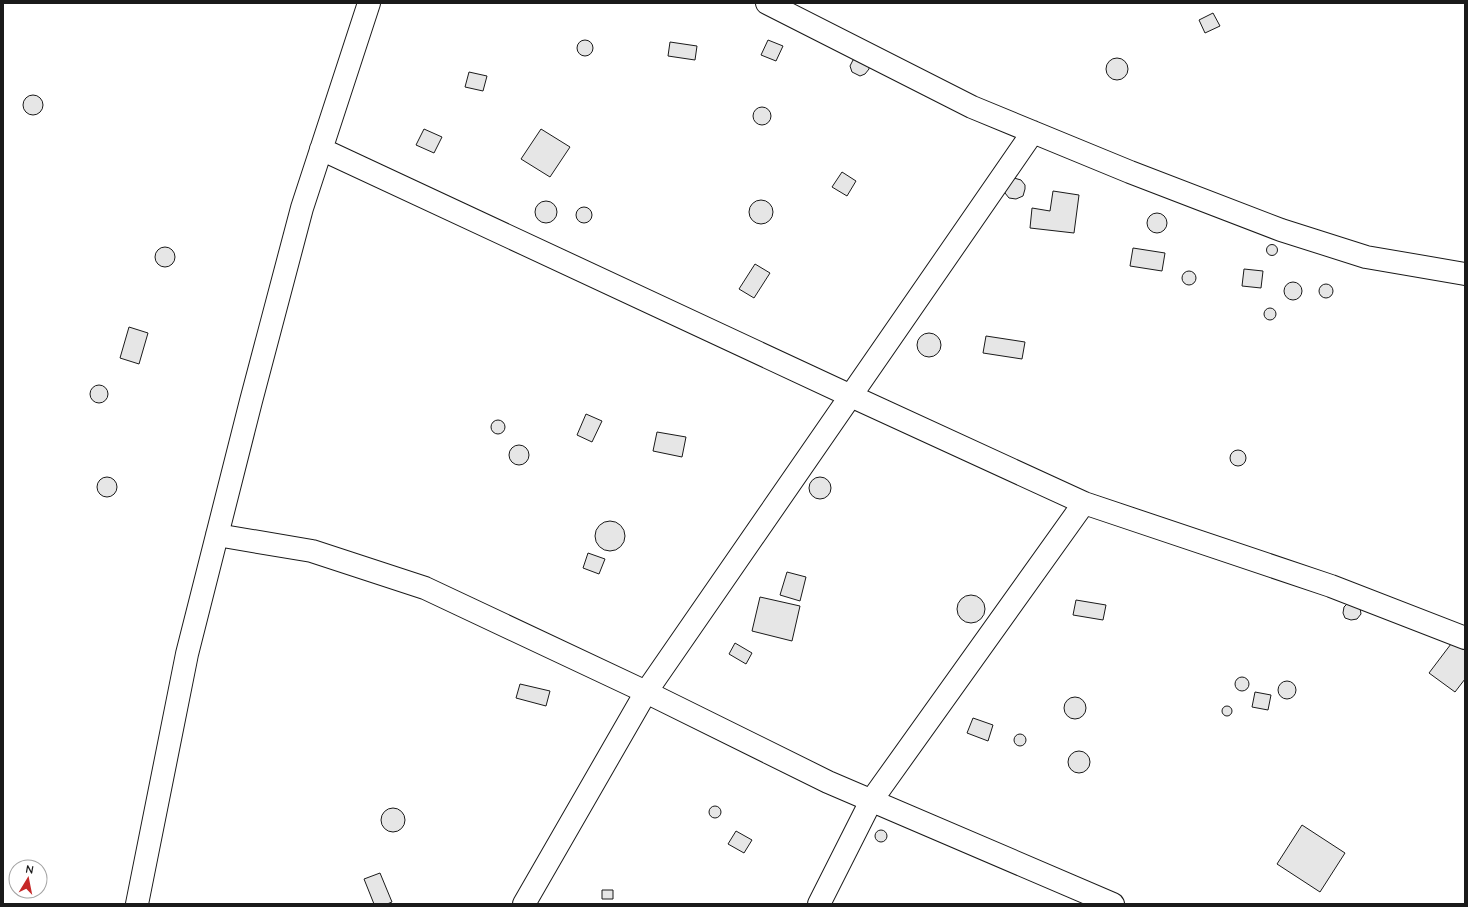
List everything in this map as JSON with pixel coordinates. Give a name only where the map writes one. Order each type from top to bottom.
[{"type":"street","points":[[137,904],[187,654],[217,535],[302,208],[369,3]]},
{"type":"street","points":[[766,3],[972,107],[1130,172],[1280,230],[1366,257],[1465,274]]},
{"type":"street","points":[[524,904],[646,692],[1033,132]]},
{"type":"street","points":[[322,149],[850,396],[1084,503],[1331,586],[1465,638]]},
{"type":"street","points":[[819,904],[871,801],[1084,503]]},
{"type":"street","points":[[217,535],[312,551],[425,588],[646,692],[821,779],[1113,904]]},
{"type":"building","points":[[1213,13],[1220,26],[1205,33],[1199,20]]},
{"type":"building","points":[[585,40],[591,42],[593,48],[591,54],[585,56],[579,54],[577,48],[579,42]]},
{"type":"building","points":[[768,40],[783,46],[776,61],[761,55]]},
{"type":"building","points":[[670,42],[697,46],[695,60],[668,56]]},
{"type":"building","points":[[1117,58],[1125,61],[1128,69],[1125,77],[1117,80],[1109,77],[1106,69],[1109,61]]},
{"type":"building","points":[[855,59],[869,66],[869,69],[865,74],[860,76],[852,72],[850,66]]},
{"type":"building","points":[[469,72],[487,76],[483,91],[465,87]]},
{"type":"building","points":[[29,95],[37,95],[43,101],[43,109],[37,115],[29,115],[23,109],[23,101]]},
{"type":"building","points":[[758,107],[766,107],[771,112],[769,123],[766,125],[758,125],[753,120],[753,112]]},
{"type":"building","points":[[424,129],[442,137],[434,153],[416,145]]},
{"type":"building","points":[[541,129],[570,147],[550,177],[521,159]]},
{"type":"building","points":[[842,172],[856,181],[847,196],[832,187]]},
{"type":"building","points":[[1014,178],[1021,180],[1025,185],[1023,196],[1016,199],[1009,198],[1004,189]]},
{"type":"building","points":[[1053,191],[1079,195],[1074,233],[1030,228],[1032,208],[1050,211]]},
{"type":"building","points":[[761,200],[769,204],[773,212],[769,220],[761,224],[753,220],[749,212],[753,204]]},
{"type":"building","points":[[546,201],[554,204],[557,212],[554,220],[546,223],[538,220],[535,212],[538,204]]},
{"type":"building","points":[[581,207],[587,207],[592,212],[590,221],[587,223],[581,223],[576,218],[576,212]]},
{"type":"building","points":[[1157,213],[1164,216],[1167,223],[1164,230],[1157,233],[1150,230],[1147,223],[1150,216]]},
{"type":"building","points":[[1272,244],[1276,246],[1278,250],[1276,254],[1272,256],[1268,254],[1266,250],[1268,246]]},
{"type":"building","points":[[165,247],[172,250],[175,257],[172,264],[165,267],[158,264],[155,257],[158,250]]},
{"type":"building","points":[[1133,248],[1165,253],[1162,271],[1130,266]]},
{"type":"building","points":[[755,264],[770,273],[754,298],[739,289]]},
{"type":"building","points":[[1244,269],[1263,271],[1261,288],[1242,286]]},
{"type":"building","points":[[1189,271],[1194,273],[1196,278],[1194,283],[1189,285],[1184,283],[1182,278],[1184,273]]},
{"type":"building","points":[[1289,282],[1297,282],[1302,287],[1300,298],[1297,300],[1289,300],[1284,295],[1284,287]]},
{"type":"building","points":[[1326,284],[1331,286],[1333,291],[1331,296],[1326,298],[1321,296],[1319,291],[1321,286]]},
{"type":"building","points":[[1270,308],[1274,310],[1276,314],[1274,318],[1270,320],[1266,318],[1264,314],[1266,310]]},
{"type":"building","points":[[129,327],[148,333],[139,364],[120,358]]},
{"type":"building","points":[[929,333],[934,334],[940,340],[940,350],[934,356],[929,357],[924,356],[918,350],[917,345],[918,340],[924,334]]},
{"type":"building","points":[[986,336],[1025,342],[1022,359],[983,353]]},
{"type":"building","points":[[99,385],[105,388],[108,394],[105,400],[99,403],[93,400],[90,394],[93,388]]},
{"type":"building","points":[[586,414],[602,421],[592,442],[577,435]]},
{"type":"building","points":[[498,420],[503,422],[505,427],[503,432],[498,434],[493,432],[491,427],[493,422]]},
{"type":"building","points":[[657,432],[686,437],[682,457],[653,451]]},
{"type":"building","points":[[519,445],[526,448],[529,455],[526,462],[519,465],[512,462],[509,455],[512,448]]},
{"type":"building","points":[[1235,450],[1241,450],[1246,455],[1244,464],[1241,466],[1235,466],[1230,461],[1230,455]]},
{"type":"building","points":[[107,477],[114,480],[117,487],[114,494],[107,497],[100,494],[97,487],[100,480]]},
{"type":"building","points":[[820,477],[828,480],[831,488],[828,496],[820,499],[812,496],[809,488],[812,480]]},
{"type":"building","points":[[610,521],[616,522],[624,530],[624,542],[616,550],[610,551],[604,550],[596,542],[595,536],[596,530],[604,522]]},
{"type":"building","points":[[588,553],[605,559],[599,574],[583,568]]},
{"type":"building","points":[[787,572],[806,577],[800,601],[780,595]]},
{"type":"building","points":[[971,595],[981,599],[985,609],[981,619],[971,623],[961,619],[957,609],[961,599]]},
{"type":"building","points":[[760,597],[800,606],[792,641],[752,631]]},
{"type":"building","points":[[1076,600],[1106,605],[1103,620],[1073,615]]},
{"type":"building","points":[[1348,603],[1360,608],[1361,614],[1357,619],[1351,620],[1345,618],[1343,613],[1344,607]]},
{"type":"building","points":[[1454,640],[1465,648],[1465,679],[1455,692],[1429,673]]},
{"type":"building","points":[[735,643],[752,653],[746,664],[729,654]]},
{"type":"building","points":[[1242,677],[1247,679],[1249,684],[1247,689],[1242,691],[1237,689],[1235,684],[1237,679]]},
{"type":"building","points":[[1287,681],[1293,684],[1296,690],[1293,696],[1287,699],[1281,696],[1278,690],[1281,684]]},
{"type":"building","points":[[520,684],[550,691],[546,706],[516,698]]},
{"type":"building","points":[[1255,692],[1271,695],[1268,710],[1252,707]]},
{"type":"building","points":[[1075,697],[1083,700],[1086,708],[1083,716],[1075,719],[1067,716],[1064,708],[1067,700]]},
{"type":"building","points":[[1225,706],[1229,706],[1232,711],[1229,716],[1225,716],[1222,713],[1222,709]]},
{"type":"building","points":[[973,718],[993,725],[988,741],[967,733]]},
{"type":"building","points":[[1020,734],[1024,736],[1026,740],[1024,744],[1020,746],[1016,744],[1014,740],[1016,736]]},
{"type":"building","points":[[1079,751],[1087,754],[1090,762],[1087,770],[1079,773],[1071,770],[1068,762],[1071,754]]},
{"type":"building","points":[[713,806],[717,806],[721,812],[717,818],[713,818],[709,814],[709,810]]},
{"type":"building","points":[[393,808],[398,809],[404,815],[404,825],[398,831],[393,832],[388,831],[382,825],[381,820],[382,815],[388,809]]},
{"type":"building","points":[[1302,825],[1345,853],[1320,892],[1277,864]]},
{"type":"building","points":[[879,830],[883,830],[887,836],[883,842],[879,842],[875,838],[875,834]]},
{"type":"building","points":[[736,831],[752,840],[744,853],[728,844]]},
{"type":"building","points":[[380,873],[392,902],[387,904],[374,904],[364,879]]},
{"type":"building","points":[[602,890],[613,890],[613,899],[602,899]]}]
